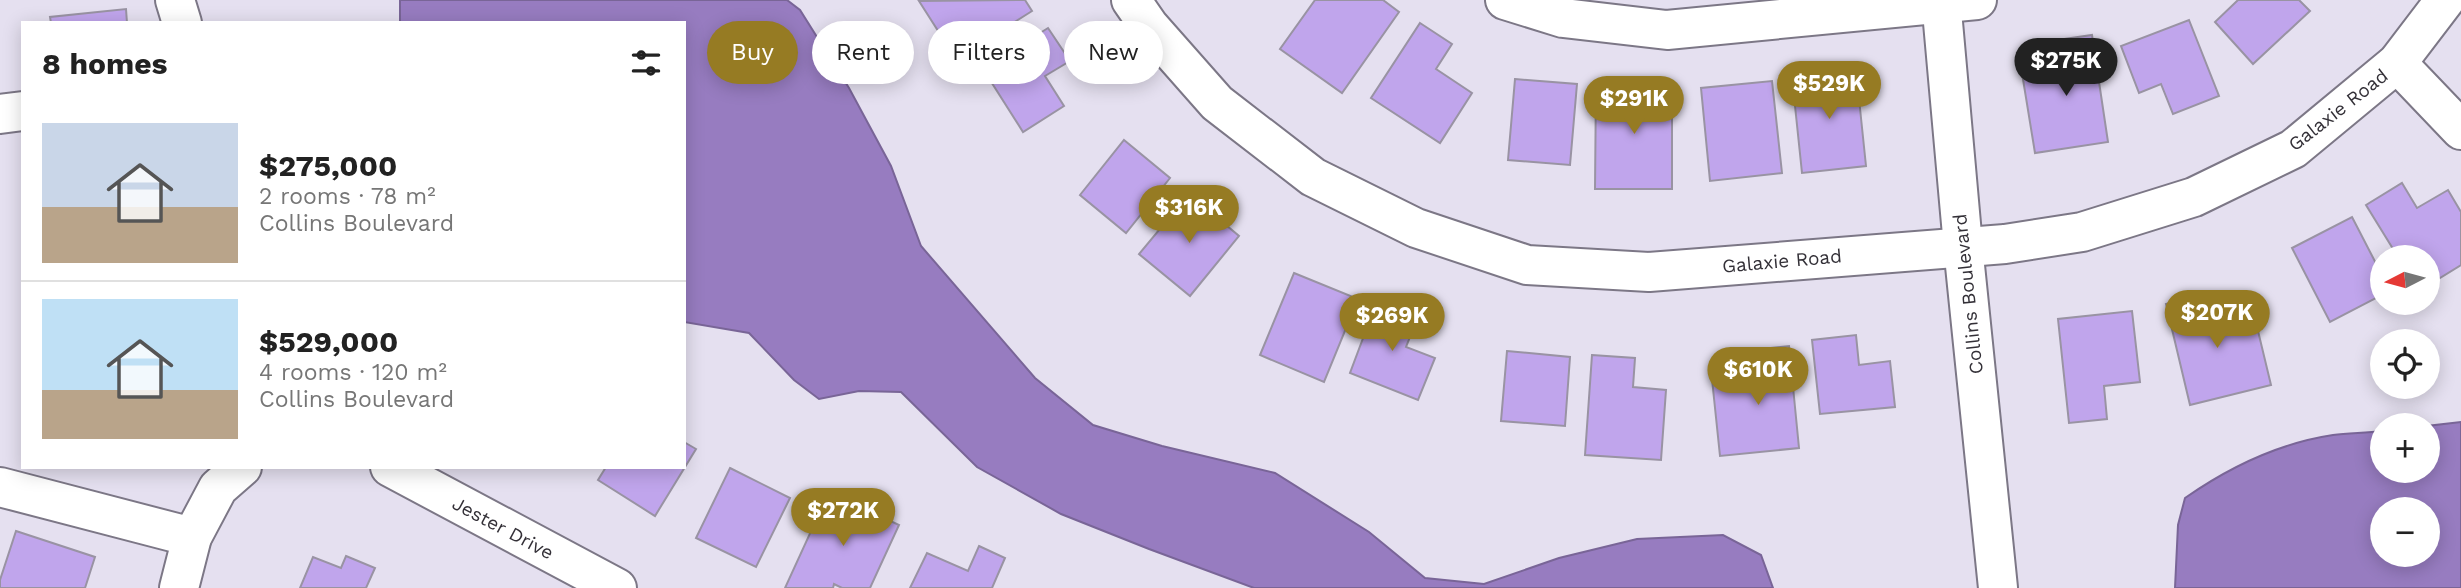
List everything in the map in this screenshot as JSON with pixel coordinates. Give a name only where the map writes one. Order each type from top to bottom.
[{"type":"street","points":[[175,0],[181,21]]},
{"type":"street","name":"Galaxie Road","points":[[1131,0],[1149,26],[1217,103],[1312,177],[1416,228],[1527,265],[1649,272],[2005,244],[2082,232],[2194,197],[2293,149],[2397,63],[2445,0]]},
{"type":"street","points":[[1505,0],[1563,18],[1667,30],[1953,2]]},
{"type":"street","name":"Collins Boulevard","points":[[1953,2],[1962,246],[1998,588]]},
{"type":"street","points":[[2397,63],[2461,130]]},
{"type":"street","points":[[0,114],[21,111]]},
{"type":"street","points":[[179,588],[192,537],[218,488],[240,469]]},
{"type":"street","name":"Jester Drive","points":[[394,469],[617,588]]},
{"type":"street","points":[[0,486],[192,537]]},
{"type":"shaded area","points":[[400,0],[787,0],[800,10],[812,29],[812,84],[846,84],[891,166],[921,246],[1035,378],[1093,425],[1162,446],[1275,473],[1369,532],[1425,578],[1484,584],[1559,558],[1637,539],[1723,535],[1761,555],[1773,588],[1254,588],[1061,514],[977,467],[901,392],[859,391],[819,399],[794,380],[749,333],[686,322],[686,21],[400,21]]},
{"type":"shaded area","points":[[2461,422],[2461,588],[2175,588],[2178,525],[2185,498],[2255,458],[2294,444],[2333,435],[2370,432],[2370,483],[2440,483],[2440,424]]},
{"type":"building","points":[[1025,0],[1032,11],[1016,21],[932,21],[919,1]]},
{"type":"building","points":[[1315,0],[1383,0],[1399,12],[1342,93],[1280,49]]},
{"type":"building","points":[[2238,0],[2299,0],[2310,11],[2253,64],[2215,22]]},
{"type":"building","points":[[126,9],[127,21],[51,21],[50,17]]},
{"type":"building","points":[[2189,20],[2219,96],[2173,114],[2161,84],[2139,93],[2121,46]]},
{"type":"building","points":[[1420,23],[1452,44],[1436,69],[1472,93],[1440,143],[1371,98]]},
{"type":"building","points":[[1050,31],[1064,52],[1064,65],[1050,73]]},
{"type":"building","points":[[2092,35],[2108,142],[2035,153],[2021,67],[2053,62],[2050,41]]},
{"type":"building","points":[[1856,70],[1866,166],[1802,173],[1792,77]]},
{"type":"building","points":[[1515,79],[1577,84],[1570,165],[1508,160]]},
{"type":"building","points":[[1772,81],[1782,173],[1710,181],[1701,88]]},
{"type":"building","points":[[1596,83],[1672,83],[1672,189],[1595,189]]},
{"type":"building","points":[[993,84],[1050,84],[1064,106],[1023,132]]},
{"type":"building","points":[[1124,140],[1170,178],[1126,233],[1080,195]]},
{"type":"building","points":[[2402,183],[2417,208],[2448,190],[2461,212],[2461,265],[2440,278],[2440,245],[2391,245],[2366,205]]},
{"type":"building","points":[[1189,194],[1239,236],[1190,296],[1139,254]]},
{"type":"building","points":[[2352,217],[2370,252],[2370,301],[2330,322],[2292,248]]},
{"type":"building","points":[[1294,273],[1358,299],[1324,382],[1260,355]]},
{"type":"building","points":[[2206,294],[2211,316],[2252,306],[2271,385],[2190,405],[2166,304]]},
{"type":"building","points":[[1377,301],[1418,317],[1406,347],[1435,358],[1418,400],[1350,373]]},
{"type":"building","points":[[2132,311],[2140,382],[2104,386],[2107,419],[2069,423],[2058,319]]},
{"type":"building","points":[[1856,335],[1859,365],[1890,361],[1895,407],[1820,414],[1812,340]]},
{"type":"building","points":[[1789,346],[1799,448],[1720,456],[1712,379],[1755,374],[1753,350]]},
{"type":"building","points":[[1507,351],[1570,357],[1565,426],[1501,421]]},
{"type":"building","points":[[1592,355],[1635,358],[1633,387],[1666,390],[1661,460],[1585,455]]},
{"type":"building","points":[[686,443],[696,449],[686,465]]},
{"type":"building","points":[[730,468],[790,498],[756,567],[696,538]]},
{"type":"building","points":[[605,469],[684,469],[655,516],[598,480]]},
{"type":"building","points":[[829,492],[899,525],[870,588],[842,588],[834,584],[833,588],[785,588]]},
{"type":"building","points":[[16,531],[95,557],[85,588],[0,588],[0,580]]},
{"type":"building","points":[[979,546],[1005,558],[992,588],[910,588],[927,553],[968,571]]},
{"type":"building","points":[[346,556],[375,568],[366,588],[300,588],[313,557],[341,568]]}]
